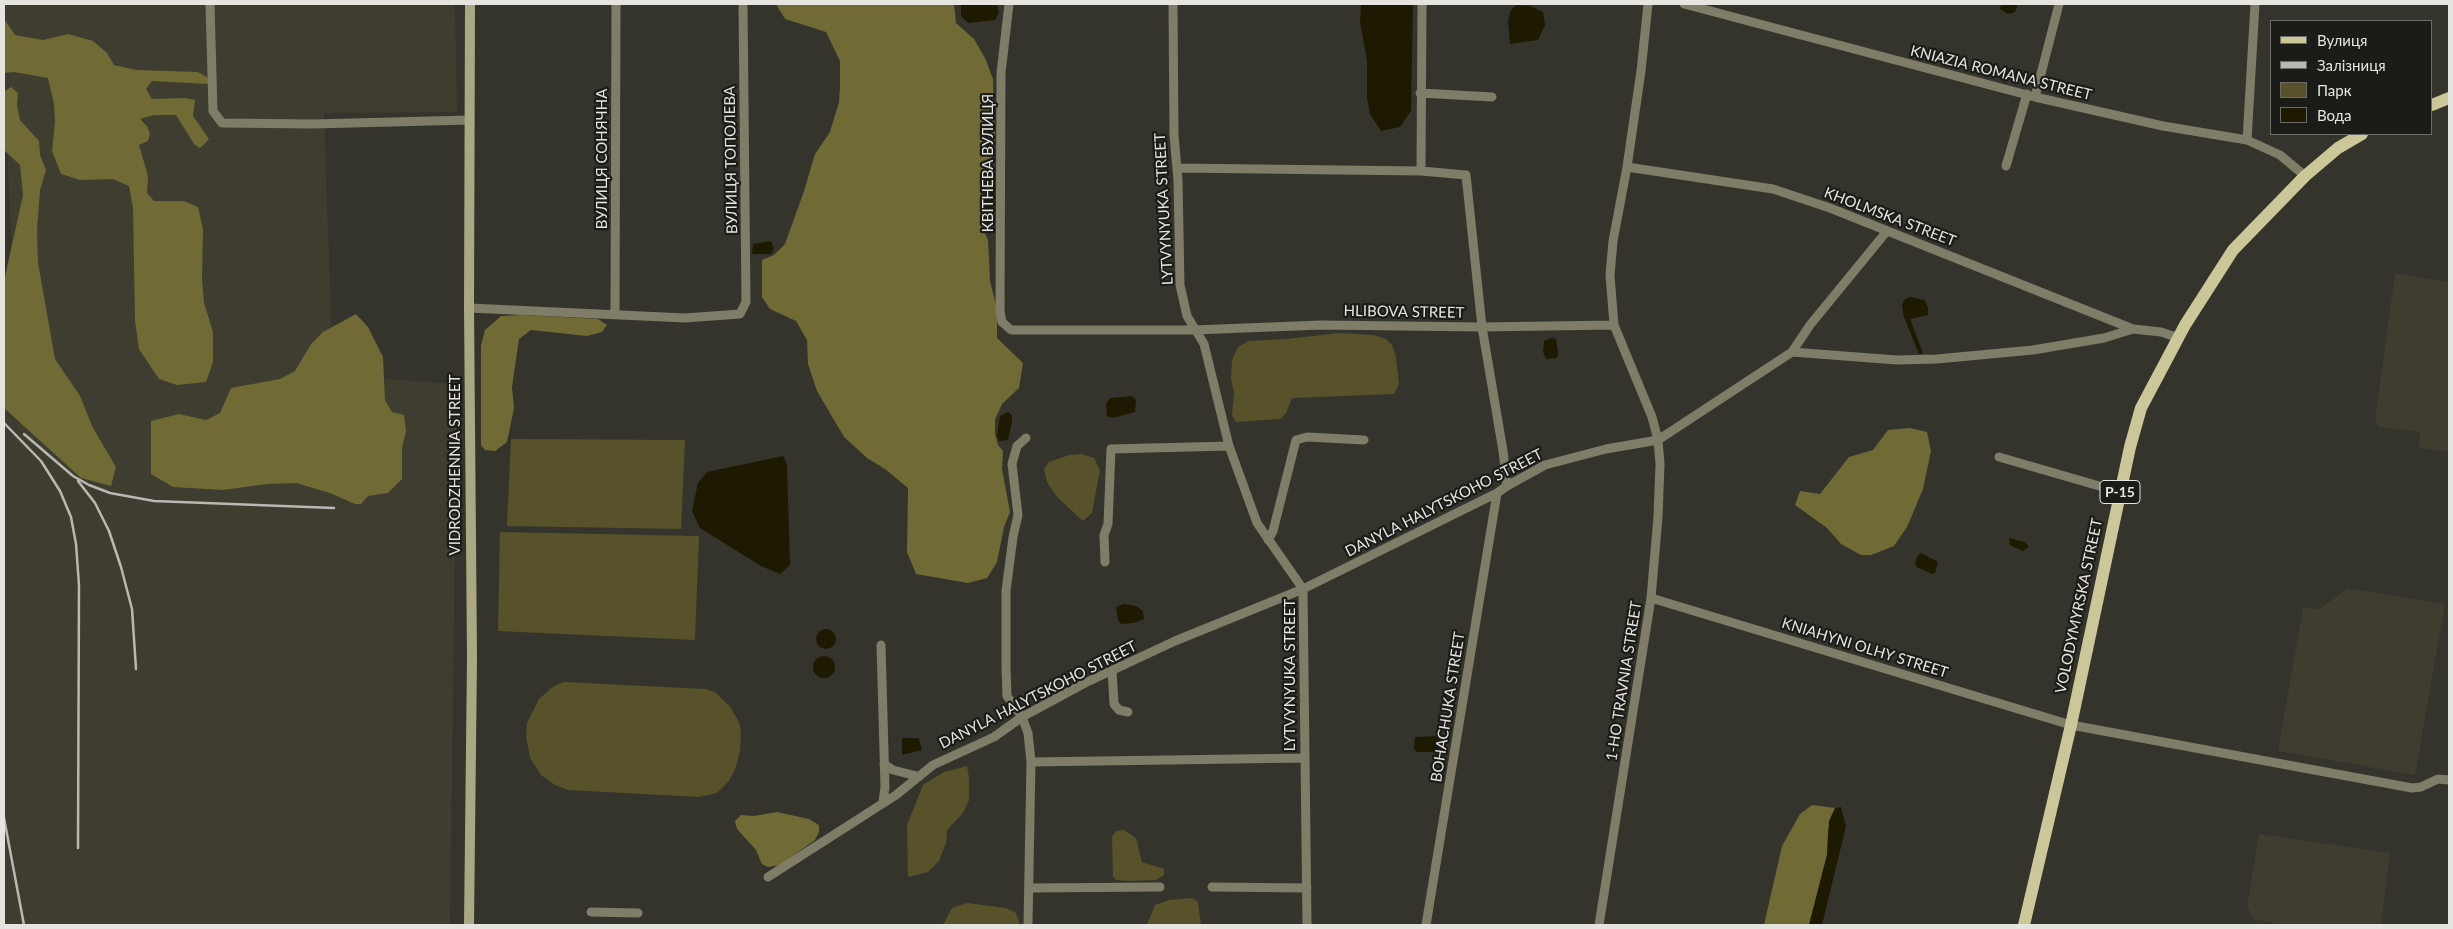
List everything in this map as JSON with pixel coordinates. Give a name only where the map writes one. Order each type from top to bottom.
[{"type":"main road","points":[[2433,105],[2449,98]]},
{"type":"main road","name":"VOLODYMYRSKA STREET","points":[[2024,925],[2071,724],[2133,433],[2141,408],[2212,281],[2233,250],[2305,176],[2338,148],[2360,135]]},
{"type":"street","points":[[210,4],[213,111],[222,123],[313,124],[470,120]]},
{"type":"street","name":"VIDRODZHENNIA STREET","points":[[469,925],[472,658],[469,308],[470,4]]},
{"type":"street","name":"ВУЛИЦЯ СОНЯЧНА","points":[[615,314],[616,4]]},
{"type":"street","name":"ВУЛИЦЯ ТОПОЛЕВА","points":[[615,314],[685,318],[740,314],[746,302],[743,4]]},
{"type":"street","name":"КВІТНЕВА ВУЛИЦЯ","points":[[1002,322],[1000,312],[1002,73],[1009,4]]},
{"type":"street","name":"LYTVYNYUKA STREET","points":[[1174,4],[1173,118],[1177,168],[1180,285],[1187,316],[1204,344],[1229,446],[1257,523],[1303,589],[1307,925]]},
{"type":"street","points":[[1421,171],[1422,4]]},
{"type":"street","points":[[1648,4],[1627,167],[1613,241],[1610,275],[1614,325],[1652,417],[1658,440]]},
{"type":"street","name":"KNIAZIA ROMANA STREET","points":[[1684,4],[2031,95],[2163,126],[2247,140],[2280,155],[2305,176]]},
{"type":"street","points":[[2006,166],[2031,95],[2059,4]]},
{"type":"street","points":[[2247,140],[2255,4]]},
{"type":"street","points":[[1420,93],[1492,97]]},
{"type":"street","name":"KHOLMSKA STREET","points":[[1627,167],[1773,189],[1830,208],[2133,328]]},
{"type":"street","points":[[1177,168],[1421,171],[1466,175],[1482,327],[1614,325]]},
{"type":"street","points":[[1887,231],[1810,325],[1792,352],[1896,360],[1937,359],[2033,350],[2104,338],[2133,328],[2161,332],[2179,338]]},
{"type":"street","points":[[469,308],[615,314]]},
{"type":"street","name":"HLIBOVA STREET","points":[[1002,322],[1011,330],[1194,330],[1321,325],[1482,327],[1507,486]]},
{"type":"street","name":"DANYLA HALYTSKOHO STREET","points":[[768,877],[896,795],[917,776],[933,765],[994,737],[1022,717],[1112,670],[1303,589],[1497,493],[1545,465],[1606,449],[1658,440],[1792,352]]},
{"type":"street","points":[[1268,540],[1273,530],[1296,440],[1307,437],[1364,440]]},
{"type":"street","points":[[1026,438],[1017,446],[1012,464],[1018,515],[1013,537],[1006,591],[1008,696],[1022,717],[1028,733],[1031,762],[1028,925]]},
{"type":"street","name":"1-HO TRAVNIA STREET","points":[[1599,925],[1651,598],[1659,508],[1660,464],[1658,440]]},
{"type":"street","points":[[1105,562],[1104,535],[1108,524],[1111,449],[1229,446]]},
{"type":"street","points":[[1999,457],[2120,492]]},
{"type":"street","name":"BOHACHUKA STREET","points":[[1426,925],[1497,493]]},
{"type":"street","name":"KNIAHYNI OLHY STREET","points":[[1651,598],[2071,724],[2412,788],[2421,787],[2438,779],[2449,780]]},
{"type":"street","points":[[881,645],[883,802]]},
{"type":"street","points":[[1112,670],[1114,704],[1119,710],[1128,712]]},
{"type":"street","points":[[1031,762],[1304,758]]},
{"type":"street","points":[[884,764],[893,770],[917,776]]},
{"type":"street","points":[[1030,888],[1160,887]]},
{"type":"street","points":[[1212,888],[1308,888]]},
{"type":"street","points":[[591,912],[638,913]]},
{"type":"shaded area","points":[[4,4],[455,4],[457,112],[324,113],[333,375],[457,384],[450,925],[4,925],[4,304],[14,301],[5,105]]},
{"type":"shaded area","points":[[776,4],[954,4],[956,23],[974,39],[985,58],[993,79],[995,143],[990,167],[981,175],[981,224],[988,240],[990,281],[997,309],[997,338],[1023,363],[1019,388],[1002,404],[995,420],[995,434],[998,445],[1003,451],[1002,469],[1010,512],[1004,527],[997,562],[987,578],[968,583],[916,574],[907,552],[908,488],[885,469],[867,458],[844,437],[817,391],[808,364],[807,340],[796,321],[770,309],[762,297],[762,260],[774,255],[785,244],[815,154],[830,132],[839,102],[840,87],[840,61],[826,32],[785,19]]},
{"type":"shaded area","points":[[4,19],[15,35],[43,40],[68,34],[93,41],[107,53],[114,65],[136,70],[198,72],[210,79],[207,84],[152,81],[146,89],[152,99],[185,98],[195,100],[193,116],[209,139],[200,148],[194,144],[176,115],[154,115],[140,119],[147,126],[150,134],[148,141],[139,145],[148,176],[147,193],[154,201],[184,201],[198,207],[203,229],[202,279],[204,303],[213,332],[213,362],[206,382],[177,385],[159,379],[139,349],[135,321],[133,208],[129,186],[113,179],[80,180],[61,174],[52,151],[55,122],[54,104],[48,78],[14,72],[4,73]]},
{"type":"shaded area","points":[[11,87],[18,93],[17,105],[20,120],[39,141],[40,155],[46,170],[40,190],[37,231],[38,263],[55,359],[80,396],[93,428],[116,467],[111,486],[81,478],[4,408],[4,281],[23,195],[20,165],[4,150],[4,92]]},
{"type":"shaded area","points":[[2395,273],[2449,282],[2449,452],[2419,448],[2420,432],[2379,427],[2375,420]]},
{"type":"shaded area","points":[[356,314],[368,327],[383,357],[385,400],[392,412],[404,415],[406,431],[402,448],[402,479],[388,493],[368,496],[361,504],[355,504],[330,493],[296,483],[267,484],[223,490],[173,487],[151,474],[151,421],[179,414],[206,420],[220,413],[231,388],[280,379],[295,371],[311,344],[323,332]]},
{"type":"shaded area","points":[[521,315],[598,319],[607,325],[602,332],[587,336],[531,330],[519,339],[512,387],[514,408],[507,442],[495,451],[485,450],[481,445],[481,346],[485,330],[501,316]]},
{"type":"shaded area","points":[[1910,428],[1927,432],[1931,451],[1923,489],[1907,527],[1894,546],[1871,555],[1861,555],[1841,544],[1827,528],[1795,505],[1800,491],[1820,494],[1849,457],[1873,450],[1888,430]]},
{"type":"shaded area","points":[[2348,588],[2445,604],[2415,775],[2278,751],[2303,608],[2320,609]]},
{"type":"shaded area","points":[[1812,805],[1835,808],[1828,831],[1827,855],[1809,925],[1764,925],[1782,846],[1800,814]]},
{"type":"shaded area","points":[[777,812],[809,819],[819,825],[819,832],[815,840],[780,865],[768,867],[762,864],[756,850],[737,829],[735,821],[741,815],[754,816]]},
{"type":"shaded area","points":[[2259,834],[2390,853],[2381,925],[2273,925],[2273,922],[2255,920],[2247,907]]},
{"type":"green space","points":[[1338,333],[1374,335],[1386,339],[1392,345],[1396,357],[1399,384],[1394,394],[1292,398],[1286,413],[1280,419],[1236,422],[1232,415],[1234,393],[1231,379],[1232,360],[1238,347],[1248,341]]},
{"type":"green space","points":[[511,439],[685,440],[681,529],[507,526]]},
{"type":"green space","points":[[1081,454],[1094,458],[1100,470],[1092,513],[1083,521],[1057,497],[1047,482],[1044,469],[1049,462],[1069,455]]},
{"type":"green space","points":[[500,532],[699,536],[695,640],[498,631]]},
{"type":"green space","points":[[564,682],[705,689],[715,692],[730,707],[739,722],[741,731],[740,751],[735,770],[728,782],[717,793],[699,797],[568,790],[555,785],[541,775],[530,758],[526,736],[527,723],[539,699],[554,686]]},
{"type":"green space","points":[[967,766],[969,800],[963,813],[947,830],[946,843],[939,861],[928,872],[908,877],[907,825],[923,785],[944,772]]},
{"type":"green space","points":[[1124,830],[1136,838],[1142,862],[1164,869],[1164,875],[1156,880],[1132,881],[1116,880],[1113,877],[1112,837],[1116,831]]},
{"type":"green space","points":[[1192,898],[1198,902],[1201,925],[1147,925],[1155,905],[1169,900]]},
{"type":"green space","points":[[967,903],[1006,908],[1016,913],[1020,925],[943,925],[952,908]]},
{"type":"water","points":[[961,4],[997,4],[999,13],[995,20],[968,23],[961,16]]},
{"type":"water","points":[[1361,4],[1413,4],[1411,111],[1400,127],[1381,131],[1370,114],[1367,97],[1367,60],[1360,22]]},
{"type":"water","points":[[2001,4],[2016,4],[2017,7],[2015,12],[2008,14],[2000,9]]},
{"type":"water","points":[[1516,5],[1530,6],[1543,12],[1545,25],[1538,40],[1510,44],[1508,21],[1511,10]]},
{"type":"water","points":[[992,175],[995,179],[994,198],[991,216],[988,220],[985,214],[989,177]]},
{"type":"water","points":[[771,241],[774,248],[771,254],[752,254],[753,244]]},
{"type":"water","points":[[1910,297],[1925,300],[1928,308],[1928,315],[1910,319],[1923,353],[1919,354],[1904,317],[1902,306],[1904,300]]},
{"type":"water","points":[[1552,338],[1556,339],[1557,358],[1546,359],[1543,352],[1544,341]]},
{"type":"water","points":[[1132,396],[1136,400],[1135,412],[1113,418],[1107,416],[1106,404],[1110,398]]},
{"type":"water","points":[[1008,412],[1012,415],[1012,421],[1008,440],[999,441],[997,436],[1000,416]]},
{"type":"water","points":[[783,456],[787,464],[790,565],[780,574],[761,566],[700,528],[692,511],[698,483],[707,472]]},
{"type":"water","points":[[2009,538],[2025,542],[2029,547],[2023,551],[2016,548],[2010,545]]},
{"type":"water","points":[[1921,553],[1938,562],[1935,573],[1932,574],[1917,567],[1915,563],[1918,555]]},
{"type":"water","points":[[1124,604],[1136,606],[1143,611],[1144,619],[1134,623],[1121,624],[1118,620],[1116,607]]},
{"type":"water","points":[[826,629],[833,632],[836,639],[833,646],[826,649],[819,646],[816,639],[819,632]]},
{"type":"water","points":[[820,656],[828,656],[835,663],[835,671],[828,678],[820,678],[813,671],[813,663]]},
{"type":"water","points":[[1436,736],[1440,738],[1438,752],[1417,752],[1414,749],[1415,737]]},
{"type":"water","points":[[902,738],[919,738],[922,750],[902,755]]},
{"type":"water","points":[[1841,807],[1846,826],[1822,925],[1809,925],[1827,855],[1829,821],[1835,808]]},
{"type":"railway","points":[[4,423],[41,461],[60,491],[71,517],[76,544],[79,585],[78,848]]},
{"type":"railway","points":[[24,434],[73,476],[110,493],[154,501],[334,508]]},
{"type":"railway","points":[[78,481],[95,503],[109,531],[121,567],[132,609],[136,669]]},
{"type":"railway","points":[[4,818],[24,925]]}]
